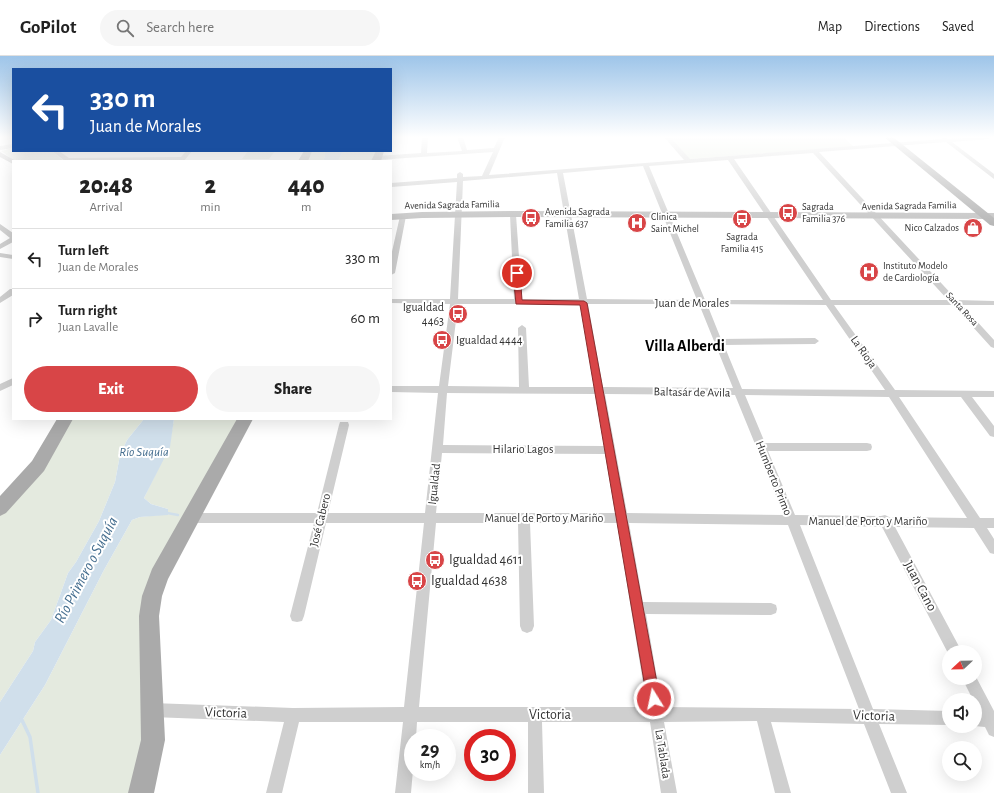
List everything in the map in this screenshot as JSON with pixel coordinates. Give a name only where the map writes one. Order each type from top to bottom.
[{"type":"main road","points":[[936,171],[992,217]]},
{"type":"main road","name":"Avenida Sagrada Familia","points":[[392,217],[513,215],[516,217],[569,215],[992,217]]},
{"type":"main road","points":[[0,508],[38,466],[64,420]]},
{"type":"main road","points":[[140,793],[147,770],[153,740],[149,616],[152,596],[159,576],[244,420]]},
{"type":"street","points":[[485,177],[487,171]]},
{"type":"street","points":[[392,180],[485,177],[555,171]]},
{"type":"street","name":"La Tablada","points":[[560,171],[569,215],[598,391],[638,608],[669,793]]},
{"type":"street","name":"Humberto Primo","points":[[648,171],[701,303],[740,392],[899,793]]},
{"type":"street","name":"La Rioja","points":[[739,171],[892,393],[994,549]]},
{"type":"street","name":"Santa Rosa","points":[[833,171],[994,344]]},
{"type":"street","points":[[392,185],[461,177]]},
{"type":"street","name":"Igualdad","points":[[403,793],[454,302],[461,177]]},
{"type":"street","points":[[513,215],[518,302]]},
{"type":"street","points":[[392,267],[403,216]]},
{"type":"street","points":[[0,226],[12,237]]},
{"type":"street","points":[[0,247],[12,239]]},
{"type":"street","points":[[0,255],[12,256]]},
{"type":"street","points":[[0,301],[12,293]]},
{"type":"street","name":"Juan de Morales","points":[[392,301],[830,304],[994,303]]},
{"type":"street","points":[[522,328],[524,390]]},
{"type":"street","points":[[719,342],[815,341]]},
{"type":"street","points":[[0,388],[12,382]]},
{"type":"street","name":"Baltasár de Avila","points":[[392,389],[994,394]]},
{"type":"street","points":[[964,394],[994,433]]},
{"type":"street","name":"José Cabero","points":[[296,616],[344,425]]},
{"type":"street","points":[[762,447],[867,447]]},
{"type":"street","name":"Hilario Lagos","points":[[438,449],[609,450]]},
{"type":"street","name":"Manuel de Porto y Mariño","points":[[190,518],[621,518],[792,521],[885,520],[994,523]]},
{"type":"street","points":[[524,518],[527,626]]},
{"type":"street","name":"Juan Cano","points":[[885,520],[951,645]]},
{"type":"street","points":[[638,608],[771,609]]},
{"type":"street","points":[[973,685],[993,723]]},
{"type":"street","name":"Victoria","points":[[152,710],[293,714],[762,714],[868,715],[942,718]]},
{"type":"street","points":[[274,793],[293,714]]},
{"type":"street","points":[[762,714],[783,793]]},
{"type":"street","points":[[534,715],[536,793]]},
{"type":"street","points":[[982,721],[993,723]]},
{"type":"shaded area","points":[[64,420],[143,420],[127,440],[120,455],[115,482],[99,521],[76,562],[68,573],[51,620],[35,642],[33,651],[0,702],[0,508]]},
{"type":"shaded area","points":[[174,420],[244,420],[159,576],[141,793],[0,793],[0,755],[45,685],[104,570],[132,520],[140,517],[168,514],[168,509],[151,504],[144,498],[169,447]]},
{"type":"water","name":"Río Suquía","points":[[143,420],[174,420],[170,447],[144,498],[151,504],[168,509],[168,515],[140,517],[132,520],[104,570],[45,685],[0,755],[0,702],[33,651],[35,642],[51,620],[68,573],[76,562],[99,521],[115,482],[120,455],[127,440]]},
{"type":"waterway","points":[[167,513],[178,515]]},
{"type":"waterway","points":[[21,718],[30,737],[38,793]]},
{"type":"place","name":"Sagrada Familia 376","points":[[788,213]]},
{"type":"place","name":"Avenida Sagrada Familia 637","points":[[531,218]]},
{"type":"place","name":"Sagrada Familia 415","points":[[742,219]]},
{"type":"place","name":"Clinica Saint Michel","points":[[637,223]]},
{"type":"place","name":"Nico Calzados","points":[[973,228]]},
{"type":"place","name":"Instituto Modelo de Cardiología","points":[[869,272]]},
{"type":"place","name":"Igualdad 4463","points":[[458,314]]},
{"type":"place","name":"Igualdad 4444","points":[[442,340]]},
{"type":"place","name":"Igualdad 4611","points":[[435,560]]},
{"type":"place","name":"Igualdad 4638","points":[[417,581]]},
{"type":"district","name":"Villa Alberdi","points":[[685,346]]},
{"type":"route","points":[[517,273],[518,302],[584,303],[654,699]]},
{"type":"water label","name":"Río Primero o Suquía","points":[[86,570]]}]
